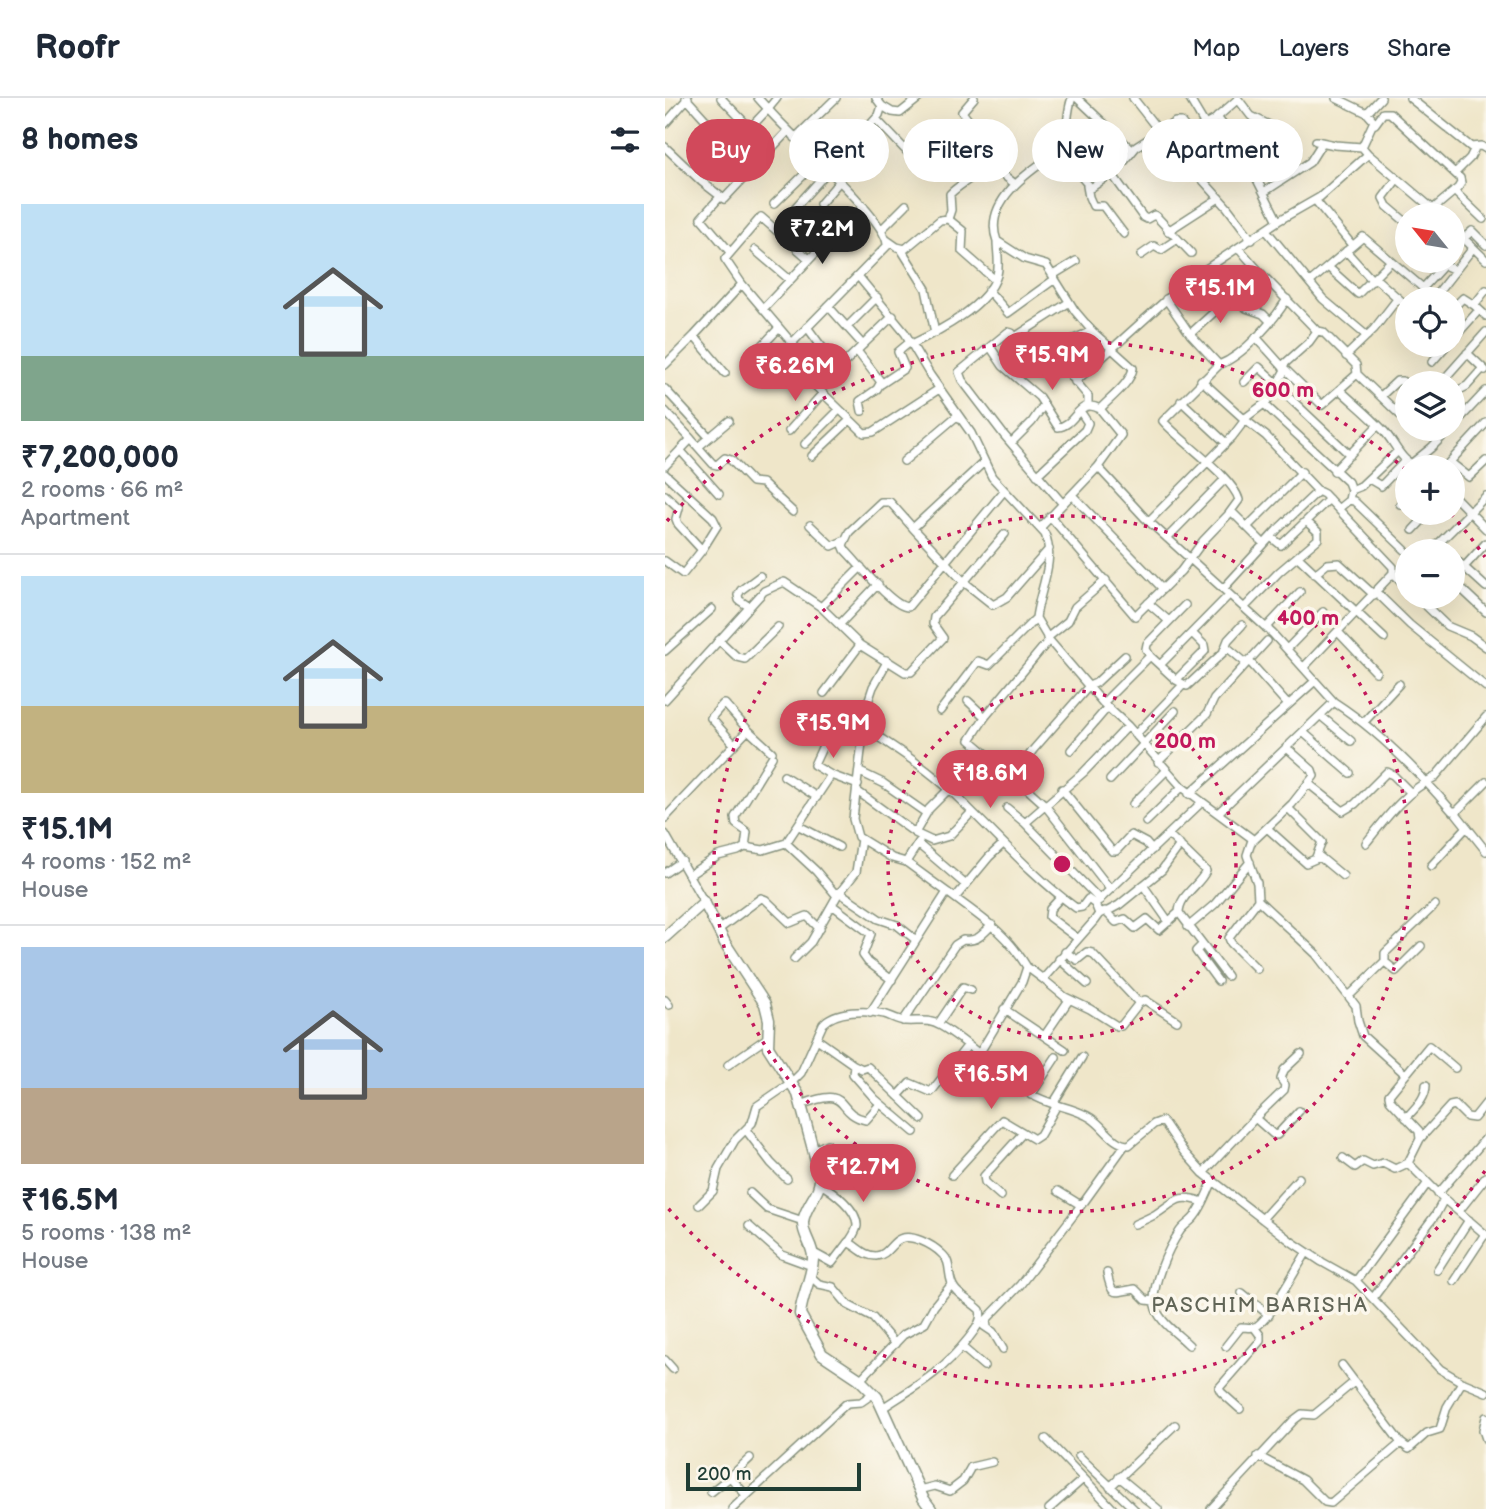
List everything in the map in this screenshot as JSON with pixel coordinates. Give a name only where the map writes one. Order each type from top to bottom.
[{"type":"street","points":[[721,98],[750,128],[777,98]]},
{"type":"street","points":[[758,98],[787,132],[775,145]]},
{"type":"street","points":[[814,119],[836,98]]},
{"type":"street","points":[[876,98],[882,106],[900,113],[919,98]]},
{"type":"street","points":[[968,119],[963,112],[974,98]]},
{"type":"street","points":[[1133,98],[1150,119]]},
{"type":"street","points":[[1189,98],[1203,119]]},
{"type":"street","points":[[1214,119],[1239,98],[1251,116],[1257,119]]},
{"type":"street","points":[[1336,98],[1367,113],[1374,120],[1374,125]]},
{"type":"street","points":[[1367,113],[1381,98]]},
{"type":"street","points":[[1410,98],[1471,147],[1481,146],[1486,149]]},
{"type":"street","points":[[665,124],[687,99],[705,119]]},
{"type":"street","points":[[1066,119],[1079,99],[1132,150]]},
{"type":"street","points":[[882,106],[876,118],[903,147]]},
{"type":"street","points":[[1362,146],[1384,113],[1390,113],[1461,181],[1444,203]]},
{"type":"street","points":[[1217,117],[1236,140],[1278,221]]},
{"type":"street","points":[[1264,191],[1310,162],[1319,142],[1362,146],[1425,203]]},
{"type":"street","points":[[1128,156],[1142,143]]},
{"type":"street","points":[[665,147],[720,197],[727,197],[741,182]]},
{"type":"street","points":[[1455,173],[1470,158],[1475,148]]},
{"type":"street","points":[[1076,382],[1166,299],[1278,221],[1315,200],[1368,154]]},
{"type":"street","points":[[862,411],[860,401],[905,368],[898,352],[963,315],[988,290],[998,269],[997,241],[993,226],[995,218],[1015,184],[1032,170]]},
{"type":"street","points":[[1395,212],[1383,198],[1397,179]]},
{"type":"street","points":[[774,204],[797,182]]},
{"type":"street","points":[[790,212],[816,182]]},
{"type":"street","points":[[820,204],[839,182],[864,207],[887,240],[901,248],[926,289],[935,333]]},
{"type":"street","points":[[948,219],[951,210],[950,194],[963,182]]},
{"type":"street","points":[[1084,182],[1094,206],[1103,206],[1124,234]]},
{"type":"street","points":[[1087,186],[1093,187],[1100,182]]},
{"type":"street","points":[[1118,182],[1143,217],[1147,219],[1155,216],[1191,253]]},
{"type":"street","points":[[1205,182],[1252,240]]},
{"type":"street","points":[[1454,191],[1484,218],[1465,238]]},
{"type":"street","points":[[720,197],[701,218],[730,252]]},
{"type":"street","points":[[1168,231],[1219,198]]},
{"type":"street","points":[[1315,200],[1374,279],[1395,296]]},
{"type":"street","points":[[881,229],[906,205]]},
{"type":"street","points":[[763,309],[809,259],[864,207]]},
{"type":"street","points":[[804,358],[725,262],[730,252],[761,217],[809,259]]},
{"type":"street","points":[[901,248],[908,247],[940,220],[948,219],[963,231],[961,245],[965,256],[995,280]]},
{"type":"street","points":[[1266,230],[1323,299],[1367,336]]},
{"type":"street","points":[[1472,232],[1486,245]]},
{"type":"street","points":[[1310,282],[1363,237],[1395,264]]},
{"type":"street","points":[[792,343],[883,251],[887,240]]},
{"type":"street","points":[[1141,255],[1154,246],[1161,250],[1166,249],[1176,240]]},
{"type":"street","points":[[1465,240],[1486,260]]},
{"type":"street","points":[[997,241],[1025,259],[1046,265],[1068,303],[1092,331],[1131,366],[1133,371],[1100,410]]},
{"type":"street","points":[[1239,248],[1263,277],[1346,356],[1357,368],[1357,374],[1322,405],[1256,337]]},
{"type":"street","points":[[1465,258],[1473,248]]},
{"type":"street","points":[[755,250],[790,280]]},
{"type":"street","points":[[988,290],[1009,313],[1076,261]]},
{"type":"street","points":[[1328,267],[1358,294],[1391,261]]},
{"type":"street","points":[[1209,267],[1246,308],[1263,314],[1271,322]]},
{"type":"street","points":[[1405,273],[1423,288],[1437,273]]},
{"type":"street","points":[[1442,287],[1453,273]]},
{"type":"street","points":[[858,276],[893,316],[939,389],[971,433],[984,462],[1004,491],[1045,534],[1049,549],[1036,618],[989,665],[978,661],[940,711]]},
{"type":"street","points":[[665,363],[694,337],[742,284]]},
{"type":"street","points":[[1465,323],[1486,290]]},
{"type":"street","points":[[1190,334],[1233,295]]},
{"type":"street","points":[[847,327],[877,297]]},
{"type":"street","points":[[1166,299],[1190,334],[1219,365]]},
{"type":"street","points":[[1051,516],[1136,615],[1181,571],[1238,500],[1238,496],[1207,462],[1163,421],[1201,380],[1256,337],[1271,322],[1287,299]]},
{"type":"street","points":[[1465,300],[1486,316]]},
{"type":"street","points":[[1346,356],[1367,336],[1395,302]]},
{"type":"street","points":[[1015,337],[1068,303]]},
{"type":"street","points":[[828,306],[847,327],[881,384]]},
{"type":"street","points":[[807,327],[840,365],[893,316]]},
{"type":"street","points":[[769,355],[762,346],[779,328]]},
{"type":"street","points":[[1063,504],[1011,443],[959,374],[1008,332],[1032,357],[1092,331]]},
{"type":"street","points":[[1149,521],[1226,443],[1244,420],[1279,387],[1283,367],[1317,331]]},
{"type":"street","points":[[1451,371],[1486,332]]},
{"type":"street","points":[[694,337],[725,373]]},
{"type":"street","points":[[821,346],[804,358],[798,369],[864,433],[873,432],[939,389]]},
{"type":"street","points":[[1058,346],[1068,371],[1088,396],[1088,405]]},
{"type":"street","points":[[991,348],[1003,366],[1039,397],[1056,426],[1060,427],[1088,405]]},
{"type":"street","points":[[1465,387],[1485,369],[1467,353]]},
{"type":"street","points":[[1432,362],[1436,357]]},
{"type":"street","points":[[1244,382],[1259,367],[1350,455]]},
{"type":"street","points":[[1357,374],[1395,409]]},
{"type":"street","points":[[1201,380],[1244,420],[1266,436],[1393,567],[1393,573],[1304,667]]},
{"type":"street","points":[[1381,396],[1395,383]]},
{"type":"street","points":[[665,389],[709,438]]},
{"type":"street","points":[[1340,390],[1378,425],[1402,455]]},
{"type":"street","points":[[1465,413],[1486,391]]},
{"type":"street","points":[[789,431],[822,394]]},
{"type":"street","points":[[1181,401],[1226,443]]},
{"type":"street","points":[[1263,404],[1348,482],[1351,490],[1349,500],[1338,509]]},
{"type":"street","points":[[1039,528],[1098,467],[1121,435],[1100,410],[1088,405]]},
{"type":"street","points":[[1011,443],[1032,422],[1043,406]]},
{"type":"street","points":[[805,444],[839,410]]},
{"type":"street","points":[[665,411],[713,464],[717,465],[725,458],[731,460],[750,481],[762,483],[793,512]]},
{"type":"street","points":[[1037,475],[1085,430],[1088,423],[1080,411]]},
{"type":"street","points":[[904,461],[958,415]]},
{"type":"street","points":[[812,456],[850,420]]},
{"type":"street","points":[[698,447],[729,421]]},
{"type":"street","points":[[1456,455],[1486,423]]},
{"type":"street","points":[[1334,471],[1378,425]]},
{"type":"street","points":[[667,459],[691,439]]},
{"type":"street","points":[[1420,455],[1438,441]]},
{"type":"street","points":[[680,450],[719,494]]},
{"type":"street","points":[[1351,490],[1369,479],[1398,451]]},
{"type":"street","points":[[1465,475],[1469,477],[1486,461]]},
{"type":"street","points":[[913,528],[984,462]]},
{"type":"street","points":[[1098,467],[1114,487],[1149,521],[1266,628],[1334,702],[1364,722],[1426,780],[1486,851]]},
{"type":"street","points":[[1247,527],[1302,472]]},
{"type":"street","points":[[665,474],[716,522],[715,532],[683,574],[665,561]]},
{"type":"street","points":[[1369,479],[1381,486],[1395,474]]},
{"type":"street","points":[[1167,538],[1224,480]]},
{"type":"street","points":[[1004,491],[945,561],[908,607],[901,607],[845,550],[844,541],[849,532],[884,500],[894,505],[913,528],[945,561],[964,582],[989,603],[996,605],[1007,597],[1049,549]]},
{"type":"street","points":[[1160,665],[1192,632],[1264,544],[1318,491]]},
{"type":"street","points":[[665,495],[679,508],[676,519],[678,524],[702,550]]},
{"type":"street","points":[[1072,495],[1163,589]]},
{"type":"street","points":[[1443,539],[1486,496]]},
{"type":"street","points":[[1271,537],[1281,545],[1329,499]]},
{"type":"street","points":[[1349,500],[1354,501],[1395,540]]},
{"type":"street","points":[[1465,508],[1486,529]]},
{"type":"street","points":[[1231,511],[1264,544]]},
{"type":"street","points":[[1244,608],[1319,537],[1318,532],[1306,521]]},
{"type":"street","points":[[810,525],[832,546],[844,541]]},
{"type":"street","points":[[1413,530],[1418,525]]},
{"type":"street","points":[[665,699],[748,606],[764,591],[784,582],[821,607],[860,645],[905,673],[911,672],[943,636],[933,624],[933,618],[1005,534]]},
{"type":"street","points":[[1465,566],[1486,543]]},
{"type":"street","points":[[1298,557],[1384,638]]},
{"type":"street","points":[[1315,574],[1327,564],[1339,563],[1486,688]]},
{"type":"street","points":[[821,607],[861,567]]},
{"type":"street","points":[[1465,568],[1486,587]]},
{"type":"street","points":[[748,606],[739,600],[738,596],[741,590],[760,576]]},
{"type":"street","points":[[1105,580],[1075,607],[1068,621],[1048,639],[985,717],[970,740],[1044,804],[1111,889]]},
{"type":"street","points":[[840,624],[877,584]]},
{"type":"street","points":[[1266,628],[1300,592]]},
{"type":"street","points":[[1465,593],[1486,612]]},
{"type":"street","points":[[1149,603],[1169,621]]},
{"type":"street","points":[[1185,605],[1145,647],[1150,656],[1187,686],[1224,650],[1228,640],[1242,625]]},
{"type":"street","points":[[665,651],[712,609]]},
{"type":"street","points":[[1429,609],[1447,626],[1471,636],[1486,647]]},
{"type":"street","points":[[1287,649],[1323,612]]},
{"type":"street","points":[[1036,618],[1048,639],[1166,771],[1189,794],[1252,840]]},
{"type":"street","points":[[719,640],[737,657],[745,659],[778,627]]},
{"type":"street","points":[[1135,734],[1205,651],[1192,632]]},
{"type":"street","points":[[1338,632],[1376,672]]},
{"type":"street","points":[[1159,762],[1207,714],[1214,699],[1267,641]]},
{"type":"street","points":[[824,693],[860,645]]},
{"type":"street","points":[[1224,650],[1231,649],[1248,662],[1288,705]]},
{"type":"street","points":[[1014,776],[1089,686],[1096,683],[1125,656]]},
{"type":"street","points":[[1071,750],[1105,705],[1150,656]]},
{"type":"street","points":[[885,660],[887,665],[869,695],[853,819],[856,835],[892,858],[906,862],[992,925],[1015,948],[1027,967],[1069,1000],[1120,1027],[1139,1003],[1145,1000],[1177,1021]]},
{"type":"street","points":[[1189,794],[1315,681]]},
{"type":"street","points":[[1364,722],[1399,684]]},
{"type":"street","points":[[968,701],[985,717]]},
{"type":"street","points":[[1218,813],[1334,702]]},
{"type":"street","points":[[734,744],[711,718],[723,704],[772,755],[735,817],[736,824],[747,832],[745,847]]},
{"type":"street","points":[[1110,780],[1175,711]]},
{"type":"street","points":[[1321,716],[1351,741]]},
{"type":"street","points":[[1366,843],[1411,793],[1426,780],[1435,777],[1486,716]]},
{"type":"street","points":[[832,726],[814,763],[815,767],[858,788],[918,838],[966,884]]},
{"type":"street","points":[[1025,823],[1084,772],[1128,726]]},
{"type":"street","points":[[865,728],[949,789],[1003,844],[1061,897],[1076,908],[1082,907],[1088,899],[1098,902]]},
{"type":"street","points":[[665,818],[748,730]]},
{"type":"street","points":[[1304,733],[1350,773]]},
{"type":"street","points":[[1257,969],[1229,938],[1258,900],[1258,883],[1247,851],[1252,840],[1257,839],[1288,808],[1315,774],[1287,747]]},
{"type":"street","points":[[1133,804],[1166,771]]},
{"type":"street","points":[[860,772],[883,783],[926,813]]},
{"type":"street","points":[[1308,784],[1343,811],[1355,804],[1387,772],[1411,793]]},
{"type":"street","points":[[689,875],[718,856],[745,847],[763,850],[786,843],[831,775]]},
{"type":"street","points":[[784,776],[817,797]]},
{"type":"street","points":[[1455,812],[1486,782]]},
{"type":"street","points":[[1146,822],[1182,787]]},
{"type":"street","points":[[906,862],[926,813],[949,789]]},
{"type":"street","points":[[1062,789],[1112,852],[1131,835],[1152,850]]},
{"type":"street","points":[[1098,902],[1201,803]]},
{"type":"street","points":[[1007,808],[1025,823],[1098,902],[1102,913],[1116,922],[1125,919],[1133,928],[1147,919],[1157,930],[1179,913]]},
{"type":"street","points":[[1267,828],[1306,863],[1310,863],[1316,857],[1322,842],[1288,808]]},
{"type":"street","points":[[918,838],[932,841],[945,839],[972,812]]},
{"type":"street","points":[[799,826],[839,847]]},
{"type":"street","points":[[1431,866],[1466,828]]},
{"type":"street","points":[[665,834],[718,930],[765,1004],[769,1020],[767,1038],[770,1054],[792,1082],[814,1150],[820,1184],[803,1222],[812,1252],[811,1271],[801,1307],[803,1322],[822,1354],[860,1380],[884,1407],[919,1490],[931,1509]]},
{"type":"street","points":[[1169,835],[1206,872],[1183,899],[1179,913],[1227,976]]},
{"type":"street","points":[[794,959],[811,942],[838,894],[856,872],[861,839]]},
{"type":"street","points":[[786,843],[838,894],[879,919],[897,925],[916,940]]},
{"type":"street","points":[[955,898],[1003,844]]},
{"type":"street","points":[[1043,979],[1065,951],[1102,913],[1119,905],[1166,865],[1180,845]]},
{"type":"street","points":[[1316,857],[1323,859],[1343,876]]},
{"type":"street","points":[[665,873],[682,861]]},
{"type":"street","points":[[1188,927],[1215,904],[1250,862]]},
{"type":"street","points":[[1143,885],[1169,922]]},
{"type":"street","points":[[870,1013],[947,892]]},
{"type":"street","points":[[1061,897],[1051,909],[1049,917],[1077,938]]},
{"type":"street","points":[[718,930],[761,898],[790,923],[807,916],[820,929]]},
{"type":"street","points":[[1258,900],[1316,954],[1356,1006],[1363,1036],[1405,1074]]},
{"type":"street","points":[[665,937],[704,902]]},
{"type":"street","points":[[832,905],[871,934],[863,956],[892,980]]},
{"type":"street","points":[[1349,996],[1385,962],[1385,953],[1435,905]]},
{"type":"street","points":[[903,1021],[955,945],[963,940],[969,942],[978,939],[992,925]]},
{"type":"street","points":[[1202,945],[1196,951],[1219,981]]},
{"type":"street","points":[[1385,962],[1396,971],[1421,946]]},
{"type":"street","points":[[1065,951],[1077,960],[1088,952],[1095,955],[1139,1003]]},
{"type":"street","points":[[1059,959],[1087,984]]},
{"type":"street","points":[[979,1054],[1022,982],[1027,967]]},
{"type":"street","points":[[938,1024],[963,987],[971,990]]},
{"type":"street","points":[[1045,1035],[1069,1000]]},
{"type":"street","points":[[1004,1009],[1065,1050]]},
{"type":"street","points":[[699,1205],[715,1187],[718,1169],[734,1140],[752,1123],[759,1103],[792,1082],[805,1068],[823,1024],[829,1018],[843,1014],[870,1013],[884,1014],[903,1021],[924,1019],[938,1024],[968,1045],[1031,1095],[1091,1118],[1120,1143],[1134,1143],[1154,1124],[1161,1122],[1203,1173],[1307,1252],[1356,1281],[1430,1362],[1461,1382],[1486,1392]]},
{"type":"street","points":[[728,1065],[767,1038]]},
{"type":"street","points":[[817,1039],[854,1065],[871,1069],[922,1119]]},
{"type":"street","points":[[898,1096],[910,1083],[931,1092],[968,1045]]},
{"type":"street","points":[[1420,1139],[1419,1131],[1389,1097],[1430,1046],[1455,1068]]},
{"type":"street","points":[[1203,1173],[1284,1090],[1282,1074],[1301,1054]]},
{"type":"street","points":[[952,1175],[1002,1120],[1030,1138],[1037,1138],[1082,1057]]},
{"type":"street","points":[[1031,1095],[1056,1058]]},
{"type":"street","points":[[854,1065],[853,1074],[880,1104],[914,1132]]},
{"type":"street","points":[[1406,1118],[1421,1102],[1426,1085]]},
{"type":"street","points":[[801,1105],[829,1096],[842,1102],[854,1116],[866,1120],[880,1104]]},
{"type":"street","points":[[1343,1158],[1355,1167],[1363,1161],[1373,1166],[1383,1163],[1395,1169],[1408,1163],[1420,1139],[1450,1106],[1455,1105],[1467,1117],[1473,1118],[1486,1103]]},
{"type":"street","points":[[1255,1118],[1277,1135],[1299,1111]]},
{"type":"street","points":[[746,1129],[771,1163],[787,1179]]},
{"type":"street","points":[[1001,1196],[985,1182],[984,1176],[1023,1133]]},
{"type":"street","points":[[1373,1298],[1436,1214],[1441,1196],[1486,1138]]},
{"type":"street","points":[[814,1150],[827,1144]]},
{"type":"street","points":[[987,1327],[986,1320],[1020,1285],[1081,1204],[1088,1199],[1125,1145]]},
{"type":"street","points":[[1408,1163],[1427,1184],[1486,1234],[1454,1281]]},
{"type":"street","points":[[1459,1211],[1486,1177]]},
{"type":"street","points":[[1262,1219],[1299,1178]]},
{"type":"street","points":[[1189,1345],[1161,1317],[1154,1301],[1162,1266],[1170,1249],[1182,1228],[1195,1216],[1213,1181]]},
{"type":"street","points":[[812,1252],[832,1263],[856,1229],[855,1217],[839,1196],[820,1184]]},
{"type":"street","points":[[1356,1281],[1427,1184]]},
{"type":"street","points":[[1058,1191],[1081,1204]]},
{"type":"street","points":[[750,1194],[767,1209],[803,1222]]},
{"type":"street","points":[[1135,1224],[1156,1214],[1176,1199],[1188,1197],[1203,1202]]},
{"type":"street","points":[[1437,1270],[1469,1220]]},
{"type":"street","points":[[749,1226],[782,1255],[811,1271],[819,1284],[832,1287],[848,1305],[873,1318],[895,1343]]},
{"type":"street","points":[[849,1242],[863,1253],[877,1255],[885,1253],[899,1239],[905,1237],[919,1240],[944,1254],[948,1260],[952,1284],[981,1314],[979,1323],[942,1370],[884,1407]]},
{"type":"street","points":[[1226,1346],[1241,1328],[1254,1327],[1269,1315],[1307,1252]]},
{"type":"street","points":[[1107,1273],[1113,1292],[1120,1294],[1135,1289],[1143,1299],[1154,1301]]},
{"type":"street","points":[[860,1380],[895,1343],[924,1324],[934,1306],[952,1284]]},
{"type":"street","points":[[1242,1293],[1269,1315]]},
{"type":"street","points":[[979,1323],[993,1332],[1003,1349]]},
{"type":"street","points":[[1240,1409],[1219,1388],[1261,1338],[1254,1327]]},
{"type":"street","points":[[962,1346],[984,1366]]},
{"type":"street","points":[[665,1360],[673,1369]]},
{"type":"street","points":[[1342,1365],[1407,1449],[1411,1449],[1429,1432],[1438,1431],[1461,1382]]},
{"type":"street","points":[[1210,1509],[1299,1415],[1314,1415],[1354,1382]]},
{"type":"street","points":[[736,1508],[746,1495],[847,1403],[861,1402],[874,1393]]},
{"type":"street","points":[[1486,1417],[1483,1430],[1486,1439]]},
{"type":"street","points":[[1110,1487],[1175,1425]]},
{"type":"street","points":[[1046,1438],[1113,1509]]},
{"type":"street","points":[[1258,1456],[1303,1480],[1325,1502],[1331,1503],[1401,1443]]},
{"type":"street","points":[[1079,1456],[1110,1487],[1123,1506],[1134,1509]]},
{"type":"street","points":[[711,1492],[750,1458]]},
{"type":"street","points":[[919,1490],[935,1486],[950,1491],[963,1481],[971,1467],[992,1461]]},
{"type":"street","points":[[730,1476],[746,1495]]},
{"type":"street","points":[[1119,1477],[1158,1509]]},
{"type":"street","points":[[1049,1509],[1083,1479]]},
{"type":"district","name":"PASCHIM BARISHA","points":[[1260,1305]]}]
